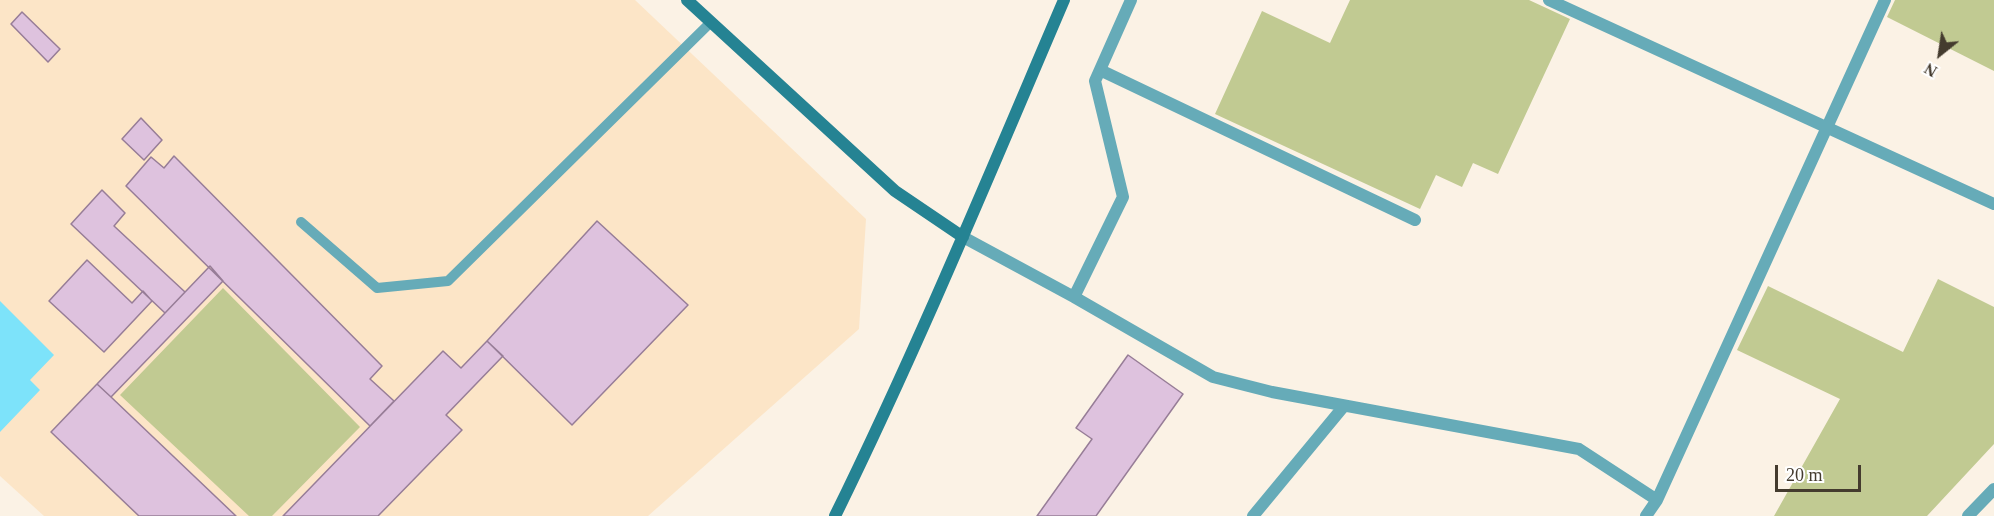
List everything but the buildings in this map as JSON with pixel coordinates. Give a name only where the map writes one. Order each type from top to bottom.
[{"type":"street","points":[[687,0],[895,191],[963,237],[1074,297],[1213,377],[1272,392],[1579,449],[1657,500]]},
{"type":"street","points":[[836,516],[963,237],[1064,0]]},
{"type":"street","points":[[1074,297],[1123,197],[1095,81],[1131,0]]},
{"type":"street","points":[[1549,0],[1994,204]]},
{"type":"street","points":[[1646,516],[1657,500],[1885,0]]},
{"type":"street","points":[[1100,70],[1414,220]]},
{"type":"street","points":[[1252,516],[1344,406]]},
{"type":"street","points":[[1968,516],[1994,489]]},
{"type":"lane","points":[[301,222],[377,288],[448,280],[710,23]]},
{"type":"shaded area","points":[[0,0],[635,0],[866,219],[859,329],[648,516],[44,516],[0,476]]},
{"type":"green space","points":[[1350,0],[1529,0],[1570,19],[1498,174],[1473,163],[1462,187],[1436,175],[1420,209],[1215,114],[1262,11],[1330,43]]},
{"type":"green space","points":[[1895,0],[1994,0],[1994,71],[1887,17]]},
{"type":"green space","points":[[1938,279],[1994,307],[1994,444],[1927,516],[1774,516],[1840,399],[1737,350],[1768,286],[1903,352]]},
{"type":"green space","points":[[223,288],[360,427],[272,516],[249,516],[120,395]]},
{"type":"water","points":[[0,301],[54,355],[30,380],[40,390],[0,432]]}]
